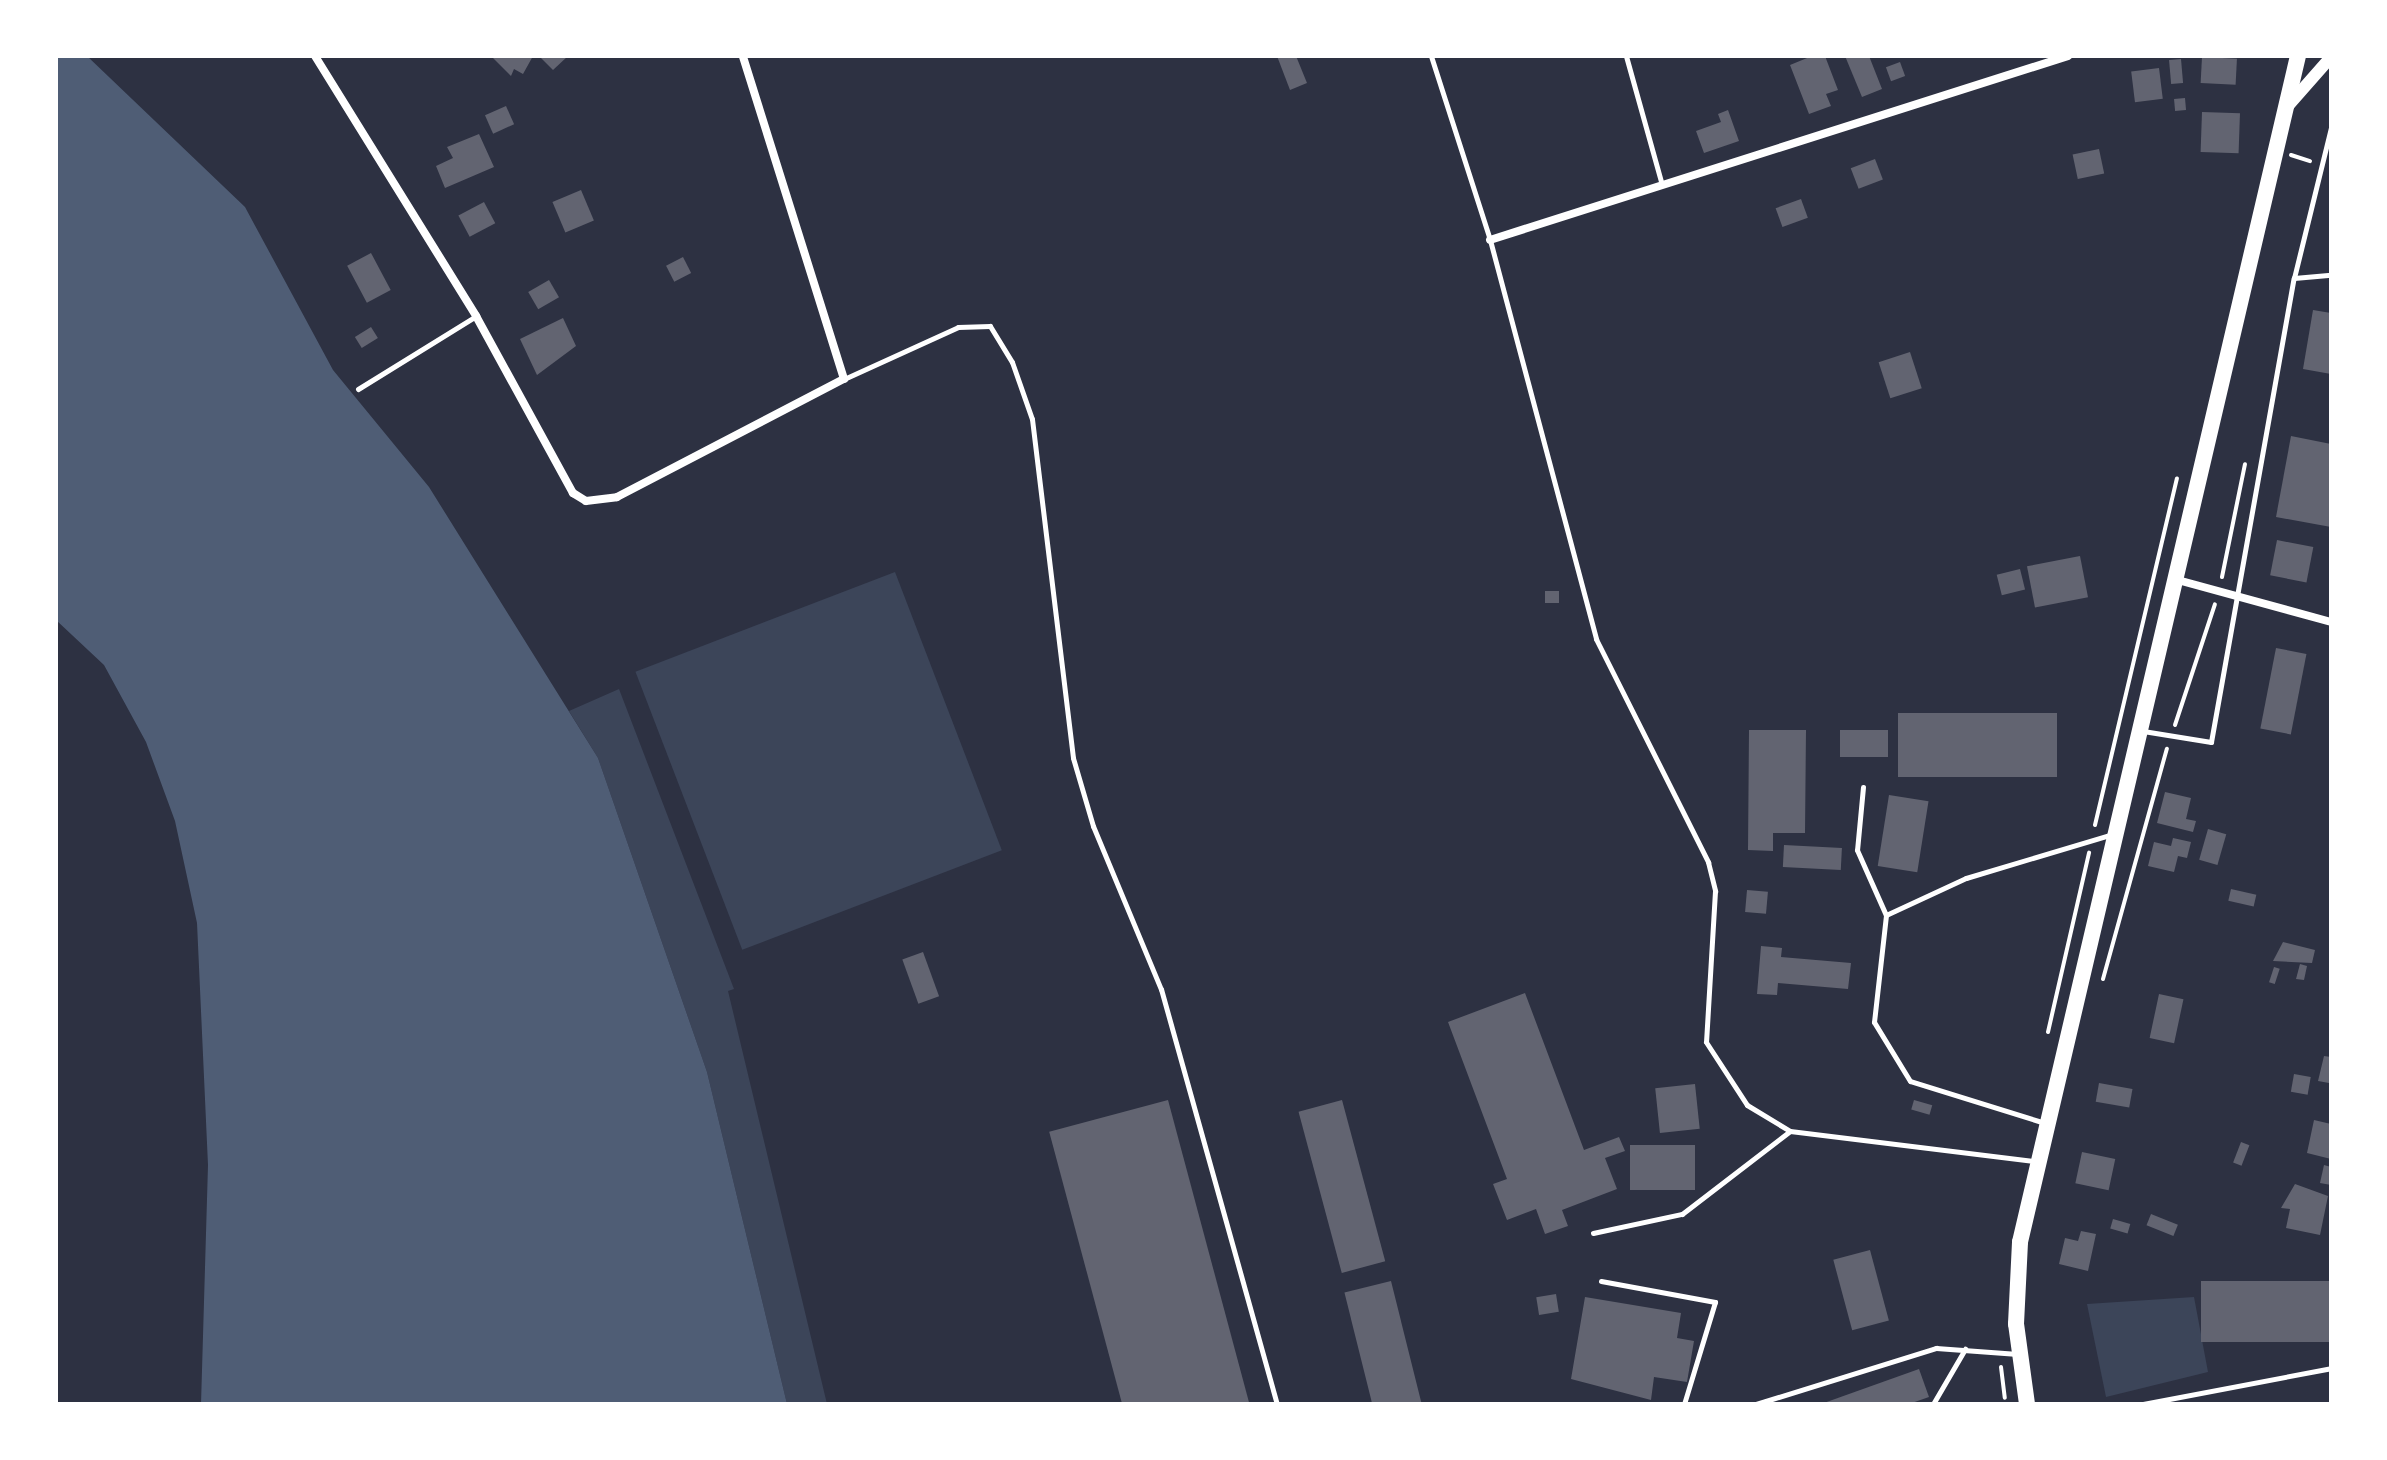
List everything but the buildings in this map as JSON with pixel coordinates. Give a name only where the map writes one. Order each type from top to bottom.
[{"type":"highway","points":[[2027,1404],[2019,1354],[2016,1265],[2045,1123],[2298,56]]},
{"type":"street","points":[[315,56],[476,316],[573,493],[586,501],[617,497],[844,379],[743,56]]},
{"type":"street","points":[[1490,240],[2068,56]]},
{"type":"street","points":[[2285,110],[2331,57]]},
{"type":"street","points":[[2173,579],[2331,622]]},
{"type":"lane","points":[[1431,56],[1490,240],[1596,639],[1708,862],[1715,891],[1706,1042],[1747,1105],[1790,1131],[2037,1161]]},
{"type":"lane","points":[[1626,56],[1662,185]]},
{"type":"lane","points":[[2138,730],[2211,742],[2294,278],[2331,127]]},
{"type":"lane","points":[[2294,278],[2331,275]]},
{"type":"lane","points":[[358,389],[476,316]]},
{"type":"lane","points":[[844,379],[958,327],[990,326],[1012,362],[1032,419],[1073,758],[1093,826],[1161,989],[1277,1404]]},
{"type":"lane","points":[[1863,787],[1857,850],[1886,915],[1874,1022],[1910,1081],[2045,1123]]},
{"type":"lane","points":[[1886,915],[1966,878],[2114,834]]},
{"type":"lane","points":[[1593,1233],[1682,1214],[1790,1131]]},
{"type":"lane","points":[[1601,1281],[1715,1302],[1684,1404]]},
{"type":"lane","points":[[1756,1404],[1936,1348],[2019,1354]]},
{"type":"lane","points":[[1933,1404],[1966,1349]]},
{"type":"lane","points":[[2143,1404],[2331,1368]]},
{"type":"path","points":[[2101,987],[2171,735],[2219,593]]},
{"type":"shaded area","points":[[56,56],[87,56],[245,207],[333,370],[429,487],[598,758],[707,1072],[787,1404],[201,1404],[208,1165],[197,923],[175,821],[146,742],[104,665],[56,620]]},
{"type":"shaded area","points":[[895,572],[1002,850],[742,950],[635,672]]},
{"type":"shaded area","points":[[619,689],[734,989],[728,991],[827,1404],[787,1404],[707,1072],[598,758],[569,711]]},
{"type":"shaded area","points":[[2194,1297],[2208,1372],[2106,1397],[2087,1304]]}]
